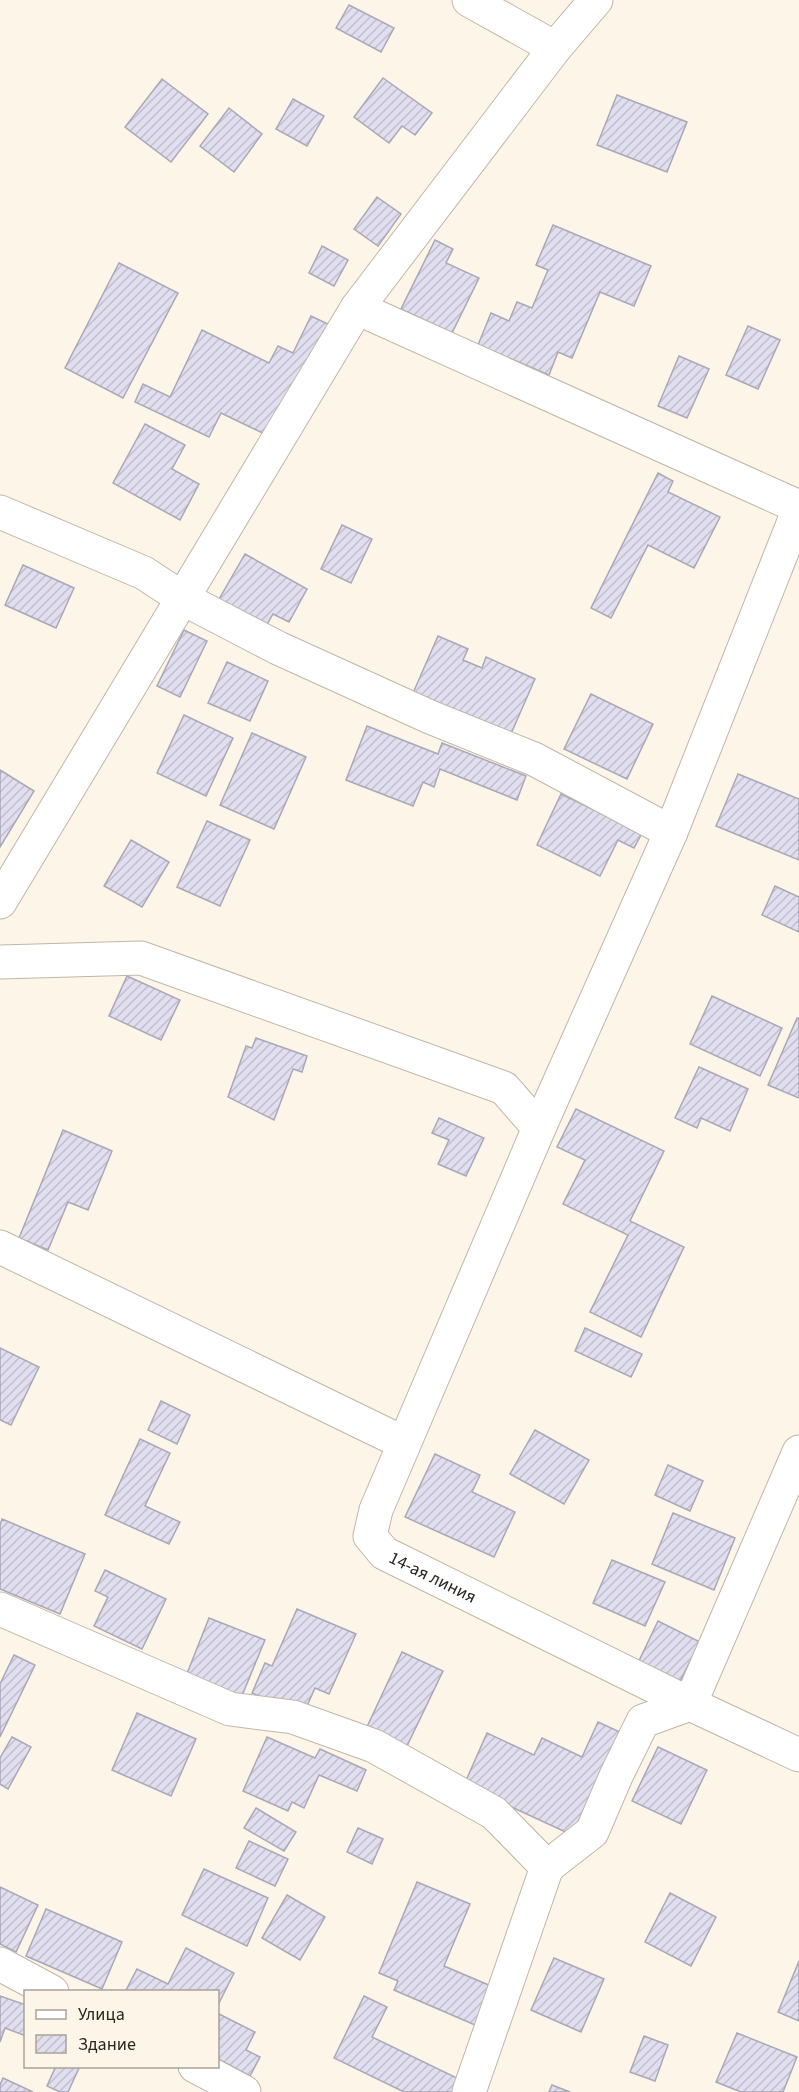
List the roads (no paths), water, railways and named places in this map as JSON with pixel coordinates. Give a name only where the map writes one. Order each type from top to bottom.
[{"type":"street","points":[[468,0],[555,48]]},
{"type":"street","points":[[0,902],[357,308],[555,48],[596,0]]},
{"type":"street","points":[[0,1247],[404,1443],[539,1128],[671,832],[799,508],[357,308]]},
{"type":"street","points":[[0,512],[144,573],[182,598],[288,653],[430,717],[534,759],[671,832]]},
{"type":"street","points":[[0,962],[141,958],[504,1088],[539,1128]]},
{"type":"street","name":"14-ая линия","points":[[404,1443],[376,1510],[370,1536],[384,1553],[690,1704],[799,1755]]},
{"type":"street","points":[[469,2092],[547,1867],[592,1832],[643,1721],[690,1704],[799,1452]]},
{"type":"street","points":[[0,1609],[230,1709],[293,1717],[374,1746],[494,1813],[547,1867]]},
{"type":"street","points":[[0,1964],[48,1990]]},
{"type":"street","points":[[197,2068],[244,2092]]}]
